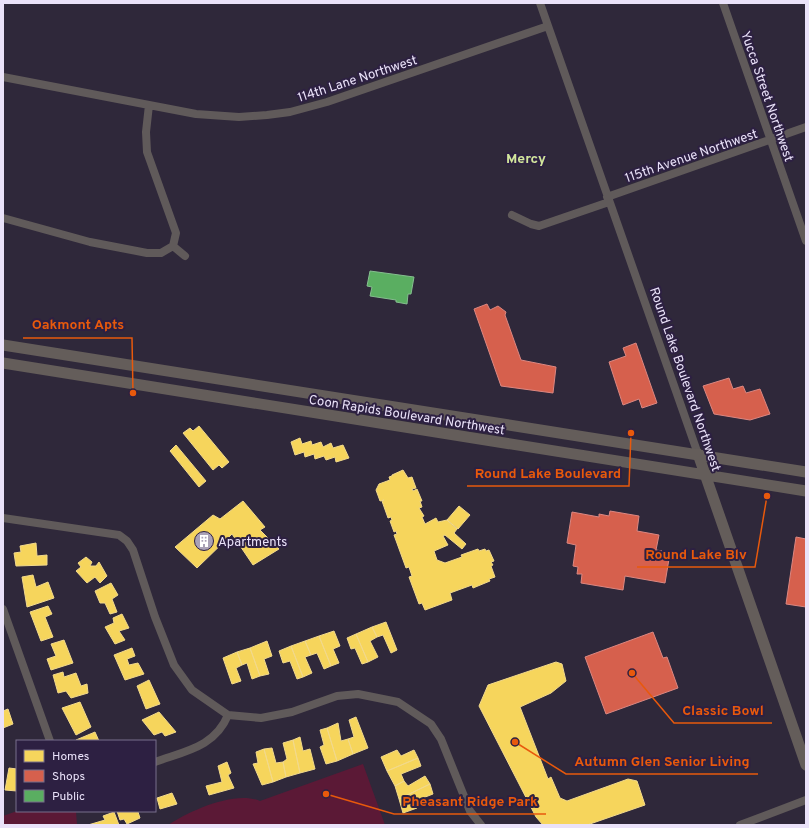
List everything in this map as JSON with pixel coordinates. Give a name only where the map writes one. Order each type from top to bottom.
[{"type":"main road","name":"Coon Rapids Boulevard Northwest","points":[[3,345],[806,472]]},
{"type":"main road","name":"Coon Rapids Boulevard Northwest","points":[[3,363],[806,491]]},
{"type":"main road","name":"Round Lake Boulevard Northwest","points":[[698,454],[806,765]]},
{"type":"street","name":"Round Lake Boulevard Northwest","points":[[540,3],[698,454]]},
{"type":"street","name":"Yucca Street Northwest","points":[[723,3],[806,241]]},
{"type":"street","name":"114th Lane Northwest","points":[[3,77],[196,114],[240,117],[290,112],[356,93],[548,26]]},
{"type":"street","points":[[3,218],[90,242],[147,253],[161,253],[173,246],[176,232],[147,152],[146,132],[149,105]]},
{"type":"street","name":"115th Avenue Northwest","points":[[512,215],[539,226],[806,127]]},
{"type":"street","points":[[173,246],[186,256]]},
{"type":"street","points":[[3,518],[119,535],[127,541],[133,550],[155,617],[174,665],[192,690],[228,715],[261,718],[292,712],[337,696],[351,694],[378,697],[398,702],[431,724],[441,739],[470,811],[481,825]]},
{"type":"street","points":[[3,609],[50,740]]},
{"type":"street","points":[[156,762],[200,746],[213,738],[223,727],[228,715]]},
{"type":"street","points":[[740,825],[806,800]]},
{"type":"shaded area","points":[[363,764],[385,825],[168,825],[200,808],[212,804],[238,798],[250,798],[260,801]]},
{"type":"shaded area","points":[[16,811],[76,812],[77,825],[3,825],[3,816]]},
{"type":"building: Homes","points":[[199,426],[229,462],[222,468],[219,465],[213,470],[183,433],[190,428],[193,431]]},
{"type":"building: Homes","points":[[300,438],[302,444],[311,441],[312,445],[321,442],[323,447],[331,443],[333,448],[343,445],[349,458],[336,462],[335,457],[326,460],[324,456],[315,459],[314,454],[305,457],[304,452],[295,455],[291,442]]},
{"type":"building: Homes","points":[[176,445],[206,481],[199,487],[170,451]]},
{"type":"building: Homes","points":[[403,470],[408,478],[412,477],[416,488],[412,489],[413,491],[417,489],[422,501],[420,501],[422,507],[419,508],[424,516],[422,517],[425,524],[436,518],[438,522],[447,520],[457,529],[454,533],[466,544],[462,549],[445,535],[443,536],[448,545],[434,551],[437,560],[445,563],[478,549],[479,551],[485,549],[486,551],[489,550],[494,561],[491,562],[493,565],[491,566],[495,577],[489,579],[490,581],[473,588],[472,585],[450,593],[452,600],[425,610],[422,603],[419,604],[409,577],[412,576],[409,567],[406,568],[394,535],[397,534],[396,531],[394,532],[390,521],[392,520],[391,517],[388,518],[382,501],[384,500],[380,501],[376,490],[379,484],[390,480],[389,477]]},
{"type":"building: Homes","name":"Apartments","points":[[243,501],[265,527],[260,530],[279,549],[253,565],[232,534],[197,568],[175,547],[213,515],[220,519]]},
{"type":"building: Homes","points":[[459,506],[470,515],[458,529],[447,520]]},
{"type":"building: Homes","points":[[36,543],[37,556],[47,555],[47,565],[16,566],[14,553],[21,552],[20,546]]},
{"type":"building: Homes","points":[[86,557],[92,562],[90,566],[96,566],[99,562],[107,576],[100,583],[95,577],[87,583],[76,571],[81,567],[78,563]]},
{"type":"building: Homes","points":[[33,575],[36,587],[48,582],[54,598],[27,607],[22,577]]},
{"type":"building: Homes","points":[[111,583],[118,595],[112,599],[117,612],[110,614],[105,603],[100,603],[95,591]]},
{"type":"building: Homes","points":[[48,606],[52,614],[45,617],[53,637],[41,641],[30,612]]},
{"type":"building: Homes","points":[[122,614],[129,628],[119,631],[125,640],[115,644],[105,627],[114,623],[113,618]]},
{"type":"building: Homes","points":[[386,622],[397,650],[391,653],[383,635],[377,637],[372,627]]},
{"type":"building: Homes","points":[[372,627],[377,637],[370,641],[378,657],[368,662],[356,634]]},
{"type":"building: Homes","points":[[334,631],[340,646],[333,649],[339,663],[331,666],[319,636]]},
{"type":"building: Homes","points":[[356,634],[368,662],[362,664],[355,648],[351,649],[347,638]]},
{"type":"building: Homes","points":[[319,636],[331,666],[324,669],[317,653],[311,655],[305,641]]},
{"type":"building: Homes","points":[[64,640],[73,663],[51,670],[47,659],[56,656],[51,644]]},
{"type":"building: Homes","points":[[267,641],[272,656],[264,659],[269,674],[260,676],[250,648]]},
{"type":"building: Homes","points":[[305,641],[311,655],[305,657],[312,673],[303,677],[291,646]]},
{"type":"building: Homes","points":[[291,646],[303,677],[297,679],[290,661],[283,663],[279,651]]},
{"type":"building: Homes","points":[[132,648],[135,656],[127,659],[129,665],[138,663],[144,674],[125,680],[114,655]]},
{"type":"building: Homes","points":[[250,648],[260,676],[252,679],[247,663],[242,665],[237,652]]},
{"type":"building: Homes","points":[[237,652],[242,665],[236,668],[241,681],[232,684],[223,658]]},
{"type":"building: Homes","points":[[556,662],[562,664],[566,681],[551,693],[520,707],[548,779],[551,777],[560,798],[567,801],[628,779],[637,781],[645,805],[587,825],[543,825],[536,817],[479,706],[488,685]]},
{"type":"building: Homes","points":[[63,672],[64,677],[76,673],[81,686],[87,684],[88,693],[71,698],[66,691],[58,693],[53,675]]},
{"type":"building: Homes","points":[[149,680],[160,704],[146,709],[137,686]]},
{"type":"building: Homes","points":[[80,702],[91,727],[76,735],[62,708]]},
{"type":"building: Homes","points":[[8,709],[13,724],[3,728],[3,711]]},
{"type":"building: Homes","points":[[159,712],[176,732],[165,736],[162,732],[154,735],[142,720]]},
{"type":"building: Homes","points":[[356,717],[368,748],[353,754],[348,739],[354,737],[349,720]]},
{"type":"building: Homes","points":[[338,723],[341,741],[348,739],[353,754],[337,761],[327,728]]},
{"type":"building: Homes","points":[[327,728],[337,761],[326,764],[320,747],[324,745],[320,730]]},
{"type":"building: Homes","points":[[95,732],[99,740],[76,740]]},
{"type":"building: Homes","points":[[300,737],[303,751],[310,749],[315,769],[300,773],[293,740]]},
{"type":"building: Homes","points":[[293,740],[300,773],[286,777],[283,762],[287,759],[283,743]]},
{"type":"building: Homes","points":[[272,748],[276,763],[283,762],[286,777],[273,782],[264,749]]},
{"type":"building: Homes","points":[[264,749],[273,782],[262,785],[253,764],[258,763],[256,752]]},
{"type":"building: Homes","points":[[397,750],[401,756],[414,750],[418,758],[387,771],[381,757]]},
{"type":"building: Homes","points":[[418,758],[421,766],[401,774],[404,781],[395,786],[387,771]]},
{"type":"building: Homes","points":[[227,762],[231,773],[228,775],[234,788],[209,795],[206,786],[222,782],[218,766]]},
{"type":"building: Homes","points":[[9,768],[16,769],[16,791],[5,790]]},
{"type":"building: Homes","points":[[425,776],[430,784],[399,799],[395,786],[404,781],[408,786]]},
{"type":"building: Homes","points":[[430,784],[433,794],[415,801],[417,808],[403,813],[399,799]]},
{"type":"building: Homes","points":[[172,793],[177,804],[160,809],[157,798]]},
{"type":"building: Homes","points":[[114,812],[119,825],[88,825],[105,820],[103,816]]},
{"type":"building: Homes","points":[[117,812],[138,812],[140,818],[127,824],[124,819],[120,820]]},
{"type":"building: Shops","points":[[487,304],[490,310],[498,306],[506,312],[505,315],[521,360],[556,367],[553,393],[501,386],[474,309]]},
{"type":"building: Shops","points":[[636,343],[657,403],[642,408],[639,399],[623,405],[609,362],[626,356],[623,348]]},
{"type":"building: Shops","points":[[729,378],[733,389],[743,386],[746,393],[760,389],[770,414],[750,420],[714,414],[703,386]]},
{"type":"building: Shops","points":[[610,511],[639,516],[637,531],[659,535],[656,550],[662,551],[661,557],[669,559],[665,583],[625,576],[623,590],[581,583],[582,574],[577,574],[578,567],[573,566],[576,545],[567,543],[572,512],[599,517],[599,514],[609,516]]},
{"type":"building: Shops","points":[[796,537],[806,539],[806,607],[786,604]]},
{"type":"building: Shops","points":[[653,632],[663,658],[667,657],[678,688],[606,714],[585,657]]},
{"type":"building: Public","points":[[370,271],[414,277],[411,294],[408,294],[407,304],[396,302],[396,300],[370,296],[372,287],[367,286]]},
{"type":"place","name":"Oakmont Apts","points":[[133,393]]},
{"type":"place","name":"Round Lake Boulevard","points":[[631,433]]},
{"type":"place","name":"Round Lake Blv","points":[[767,496]]},
{"type":"place","name":"Apartments","points":[[204,541]]},
{"type":"place","name":"Classic Bowl","points":[[632,673]]},
{"type":"place","name":"Autumn Glen Senior Living","points":[[515,742]]},
{"type":"place","name":"Pheasant Ridge Park","points":[[326,794]]},
{"type":"district","name":"Mercy","points":[[526,158]]}]
